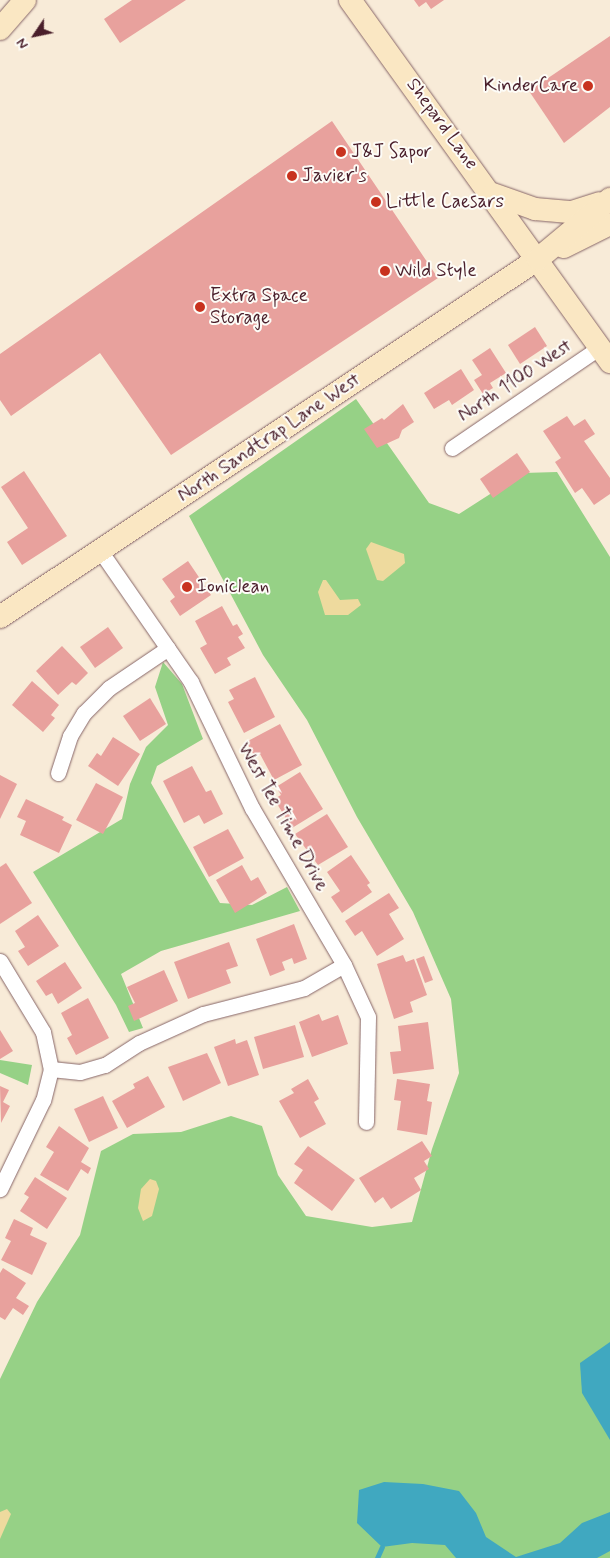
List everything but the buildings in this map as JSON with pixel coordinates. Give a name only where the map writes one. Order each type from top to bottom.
[{"type":"street","points":[[0,29],[23,0]]},
{"type":"street","name":"Shepard Lane","points":[[350,0],[493,194],[605,355]]},
{"type":"street","points":[[493,194],[535,209],[572,212],[608,200]]},
{"type":"street","points":[[538,259],[608,200]]},
{"type":"street","points":[[538,259],[610,224]]},
{"type":"street","name":"North Sandtrap Lane West","points":[[0,617],[101,552],[538,259]]},
{"type":"street","name":"North 1100 West","points":[[452,448],[605,355]]},
{"type":"street","name":"West Tee Time Drive","points":[[101,552],[191,682],[252,808],[344,966],[368,1017],[366,1122]]},
{"type":"street","points":[[58,773],[70,736],[84,713],[109,688],[168,648]]},
{"type":"street","points":[[0,962],[43,1032],[51,1069],[43,1100],[0,1190]]},
{"type":"street","points":[[51,1069],[80,1072],[104,1065],[139,1042],[204,1014],[304,988],[344,966]]},
{"type":"green space","points":[[356,399],[429,503],[459,514],[523,473],[557,472],[610,557],[610,1558],[0,1558],[0,1379],[37,1302],[80,1235],[101,1151],[133,1134],[181,1132],[231,1116],[262,1126],[278,1175],[306,1216],[372,1227],[412,1222],[432,1149],[459,1073],[451,999],[413,912],[357,817],[307,720],[263,655],[189,516]]},
{"type":"green space","points":[[163,662],[182,684],[203,739],[157,766],[151,783],[220,903],[252,905],[287,887],[300,911],[161,951],[121,974],[143,1028],[129,1032],[116,1005],[33,872],[122,819],[130,784],[146,747],[168,725],[155,687]]},
{"type":"green space","points":[[0,1060],[32,1065],[28,1085],[0,1073]]},
{"type":"sand","points":[[371,542],[404,554],[405,563],[383,581],[377,580],[366,549]]},
{"type":"sand","points":[[323,580],[326,580],[340,600],[358,599],[361,605],[348,615],[325,615],[318,592]]},
{"type":"sand","points":[[150,1179],[156,1181],[159,1189],[152,1216],[143,1221],[138,1208],[141,1189]]},
{"type":"sand","points":[[7,1509],[11,1514],[0,1539],[0,1512]]},
{"type":"water","points":[[610,1342],[610,1440],[582,1393],[580,1363]]},
{"type":"water","points":[[384,1482],[423,1484],[459,1491],[476,1513],[486,1537],[516,1557],[560,1543],[582,1523],[610,1512],[610,1551],[597,1558],[456,1558],[445,1545],[412,1543],[382,1547],[357,1523],[359,1490]]},
{"type":"waterway","points":[[377,1558],[382,1547]]},
{"type":"place","name":"KinderCare","points":[[588,86]]},
{"type":"place","name":"J&J Sapor","points":[[341,152]]},
{"type":"place","name":"Javier's","points":[[292,176]]},
{"type":"place","name":"Little Caesars","points":[[376,202]]},
{"type":"place","name":"Wild Style","points":[[385,271]]},
{"type":"place","name":"Extra Space Storage","points":[[200,307]]},
{"type":"place","name":"Ioniclean","points":[[187,587]]}]
